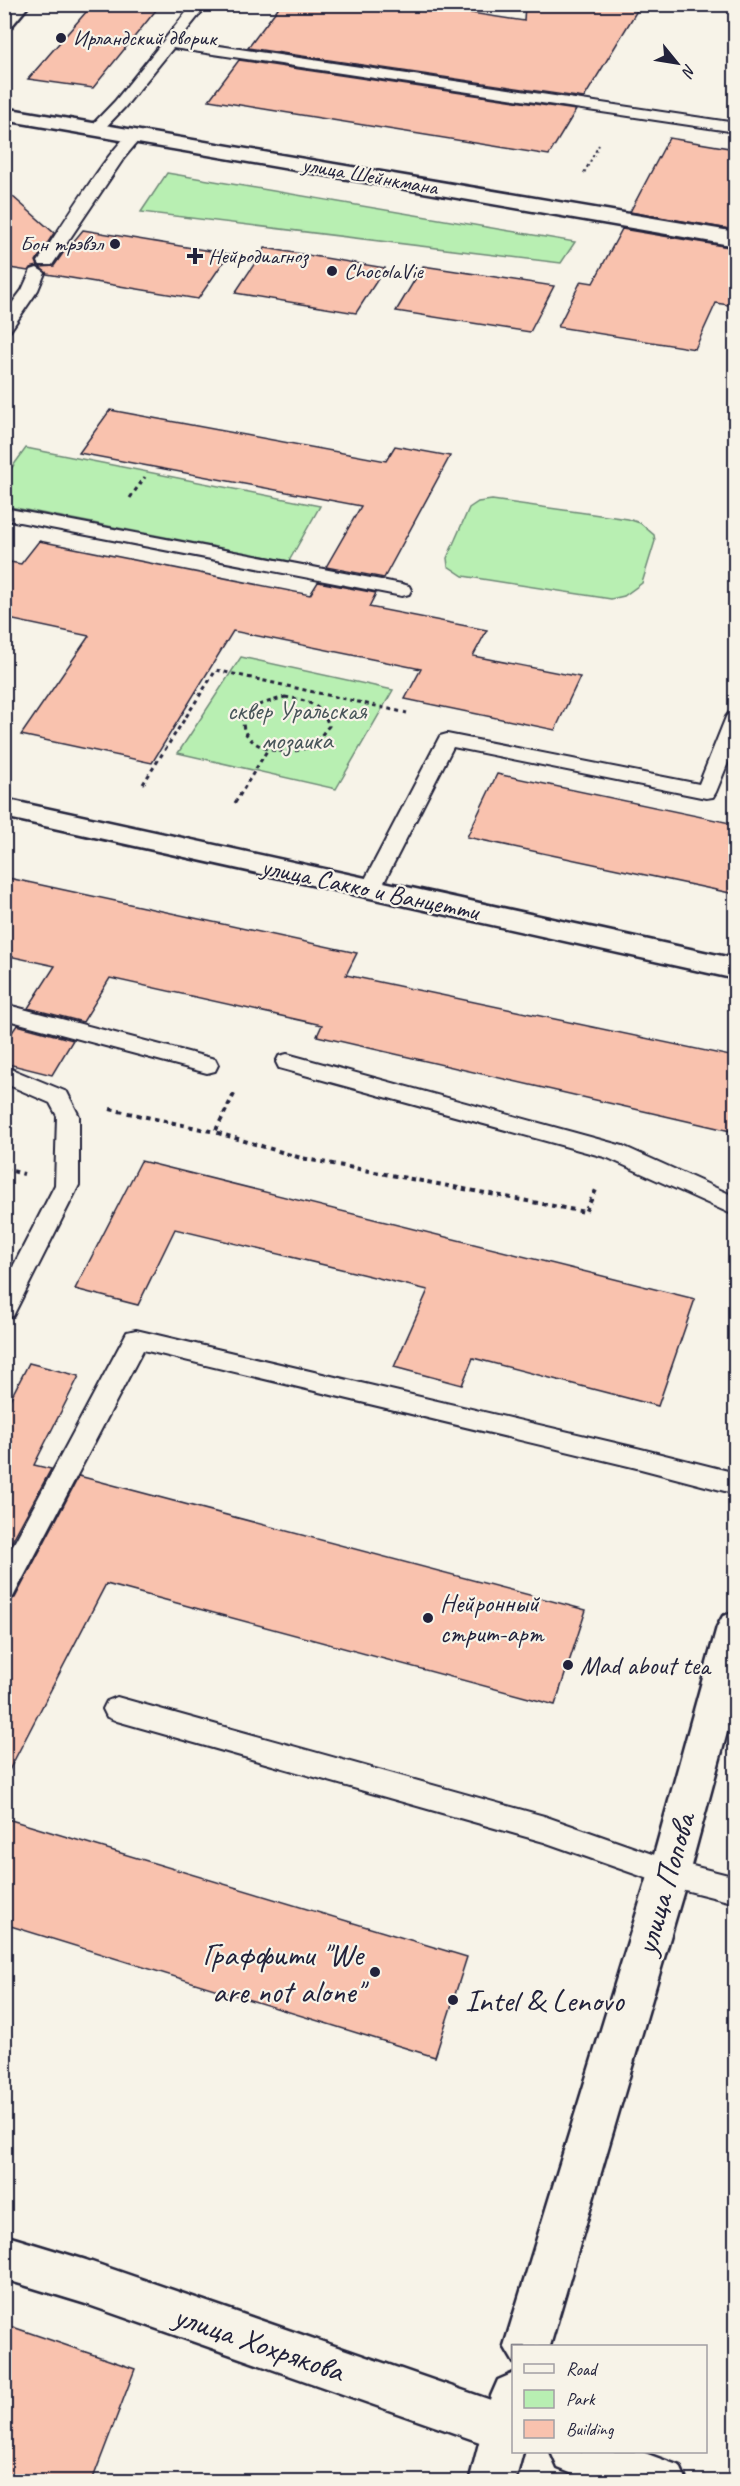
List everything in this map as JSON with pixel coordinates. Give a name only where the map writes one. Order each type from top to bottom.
[{"type":"street","points":[[4,23],[21,4]]},
{"type":"street","name":"улица Шейнкмана","points":[[4,114],[735,239]]},
{"type":"street","name":"улица Сакко и Ванцетти","points":[[4,808],[735,969]]},
{"type":"street","name":"улица Попова","points":[[527,2345],[669,1873],[735,1627]]},
{"type":"street","name":"улица Хохрякова","points":[[4,2257],[510,2419]]},
{"type":"street","points":[[492,2481],[510,2419]]},
{"type":"street","points":[[580,2453],[664,2481]]},
{"type":"lane","points":[[95,130],[120,104],[201,4]]},
{"type":"lane","points":[[170,42],[735,128]]},
{"type":"lane","points":[[4,327],[30,290],[41,267],[135,135]]},
{"type":"lane","points":[[4,513],[402,590]]},
{"type":"lane","points":[[371,889],[447,740],[706,792],[735,717]]},
{"type":"lane","points":[[4,1011],[207,1065]]},
{"type":"lane","points":[[287,1062],[615,1152],[735,1207]]},
{"type":"lane","points":[[4,1074],[59,1098],[68,1116],[67,1185],[4,1309]]},
{"type":"lane","points":[[4,1589],[136,1339],[641,1459],[735,1484]]},
{"type":"lane","points":[[117,1709],[544,1829],[669,1873],[735,1890]]},
{"type":"path","points":[[143,784],[216,670],[407,713]]},
{"type":"path","points":[[285,697],[310,702],[327,715],[329,726],[324,737],[311,745],[295,751],[268,749],[260,747],[247,738],[241,728],[243,717],[253,707],[267,700],[285,697]]},
{"type":"path","points":[[235,803],[268,749]]},
{"type":"path","points":[[215,1132],[235,1092]]},
{"type":"path","points":[[59,1098],[215,1132],[301,1158],[585,1212],[615,1152]]},
{"type":"green space","points":[[167,173],[575,242],[561,263],[141,212]]},
{"type":"green space","points":[[26,448],[320,506],[289,561],[5,506],[5,477]]},
{"type":"green space","points":[[492,500],[628,519],[640,523],[654,535],[655,541],[642,583],[624,596],[611,599],[463,576],[448,566],[447,558],[469,508],[478,502]]},
{"type":"green space","name":"сквер Уральская мозаика","points":[[241,657],[393,690],[336,789],[178,753]]},
{"type":"building","points":[[93,4],[161,4],[93,88],[28,79]]},
{"type":"building","points":[[281,4],[413,4],[524,21],[525,4],[641,4],[584,98],[248,48]]},
{"type":"building","points":[[239,60],[576,110],[549,155],[209,100]]},
{"type":"building","points":[[669,138],[735,149],[735,230],[630,212]]},
{"type":"building","points":[[4,189],[54,233],[36,261],[38,266],[28,271],[4,267]]},
{"type":"building","points":[[622,229],[735,248],[735,306],[716,303],[695,349],[558,327],[581,281],[593,283]]},
{"type":"building","points":[[83,230],[229,254],[198,299],[47,274],[40,267],[54,266]]},
{"type":"building","points":[[265,248],[385,268],[356,313],[235,293]]},
{"type":"building","points":[[423,266],[554,286],[530,332],[396,311]]},
{"type":"building","points":[[110,410],[386,461],[395,446],[450,456],[384,578],[326,567],[361,506],[79,453]]},
{"type":"building","points":[[39,541],[310,595],[318,582],[376,593],[369,607],[487,630],[473,656],[580,677],[555,730],[405,699],[421,669],[233,631],[152,763],[21,735],[89,636],[4,618],[4,561],[21,564]]},
{"type":"building","points":[[497,774],[735,824],[735,894],[467,837]]},
{"type":"building","points":[[4,877],[357,953],[346,975],[735,1057],[735,1132],[317,1036],[322,1025],[110,978],[83,1022],[28,1008],[55,966],[4,955]]},
{"type":"building","points":[[17,1025],[73,1040],[52,1075],[4,1063],[4,1044]]},
{"type":"building","points":[[141,1161],[695,1299],[658,1406],[473,1358],[462,1385],[394,1367],[428,1290],[175,1229],[138,1305],[75,1289]]},
{"type":"building","points":[[29,1363],[79,1376],[34,1465],[51,1469],[4,1556],[4,1411]]},
{"type":"building","points":[[79,1476],[586,1610],[555,1705],[106,1584],[4,1780],[4,1602],[15,1598]]},
{"type":"building","points":[[4,1818],[467,1957],[435,2057],[4,1924]]},
{"type":"building","points":[[4,2324],[135,2369],[92,2481],[4,2481]]},
{"type":"place","name":"Ирландский дворик","points":[[61,38]]},
{"type":"place","name":"Бон трэвэл","points":[[115,244]]},
{"type":"place","name":"Нейродиагноз","points":[[195,256]]},
{"type":"place","name":"ChocolaVie","points":[[332,271]]},
{"type":"place","name":"Нейронный стрит-арт","points":[[428,1618]]},
{"type":"place","name":"Mad about tea","points":[[568,1665]]},
{"type":"place","name":"Граффити \"We are not alone\"","points":[[375,1972]]},
{"type":"place","name":"Intel & Lenovo","points":[[453,2000]]}]
